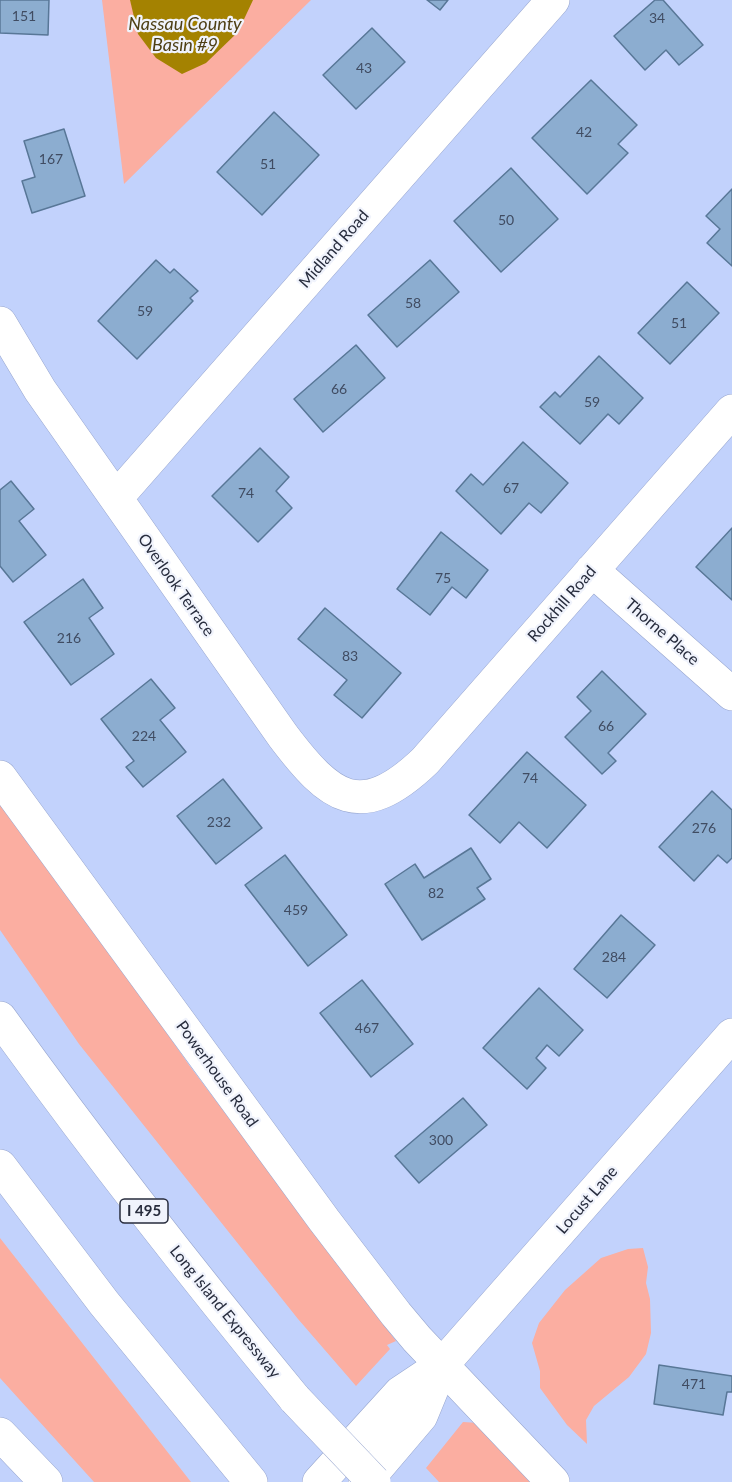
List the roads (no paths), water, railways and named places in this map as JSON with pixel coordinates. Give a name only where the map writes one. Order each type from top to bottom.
[{"type":"main road","name":"Midland Road","points":[[116,498],[553,0]]},
{"type":"main road","name":"Overlook Terrace","points":[[0,323],[40,390],[282,736],[314,775],[332,789],[352,796],[371,796],[388,791]]},
{"type":"main road","name":"Rockhill Road","points":[[388,791],[425,761],[732,411]]},
{"type":"main road","name":"Thorne Place","points":[[592,570],[732,694]]},
{"type":"main road","name":"Powerhouse Road","points":[[0,777],[324,1220],[396,1314],[553,1482]]},
{"type":"main road","name":"Long Island Expressway","points":[[0,1018],[219,1307],[295,1399],[374,1482]]},
{"type":"main road","name":"Locust Lane","points":[[319,1482],[400,1393],[442,1365],[732,1035]]},
{"type":"main road","points":[[0,1166],[104,1303],[243,1474]]},
{"type":"main road","name":"Locust Lane","points":[[364,1482],[421,1416],[442,1365]]},
{"type":"main road","points":[[0,1434],[46,1482]]},
{"type":"water","name":"Nassau County Basin #9","points":[[130,0],[253,0],[238,32],[206,63],[182,74],[156,58],[138,34]]}]
